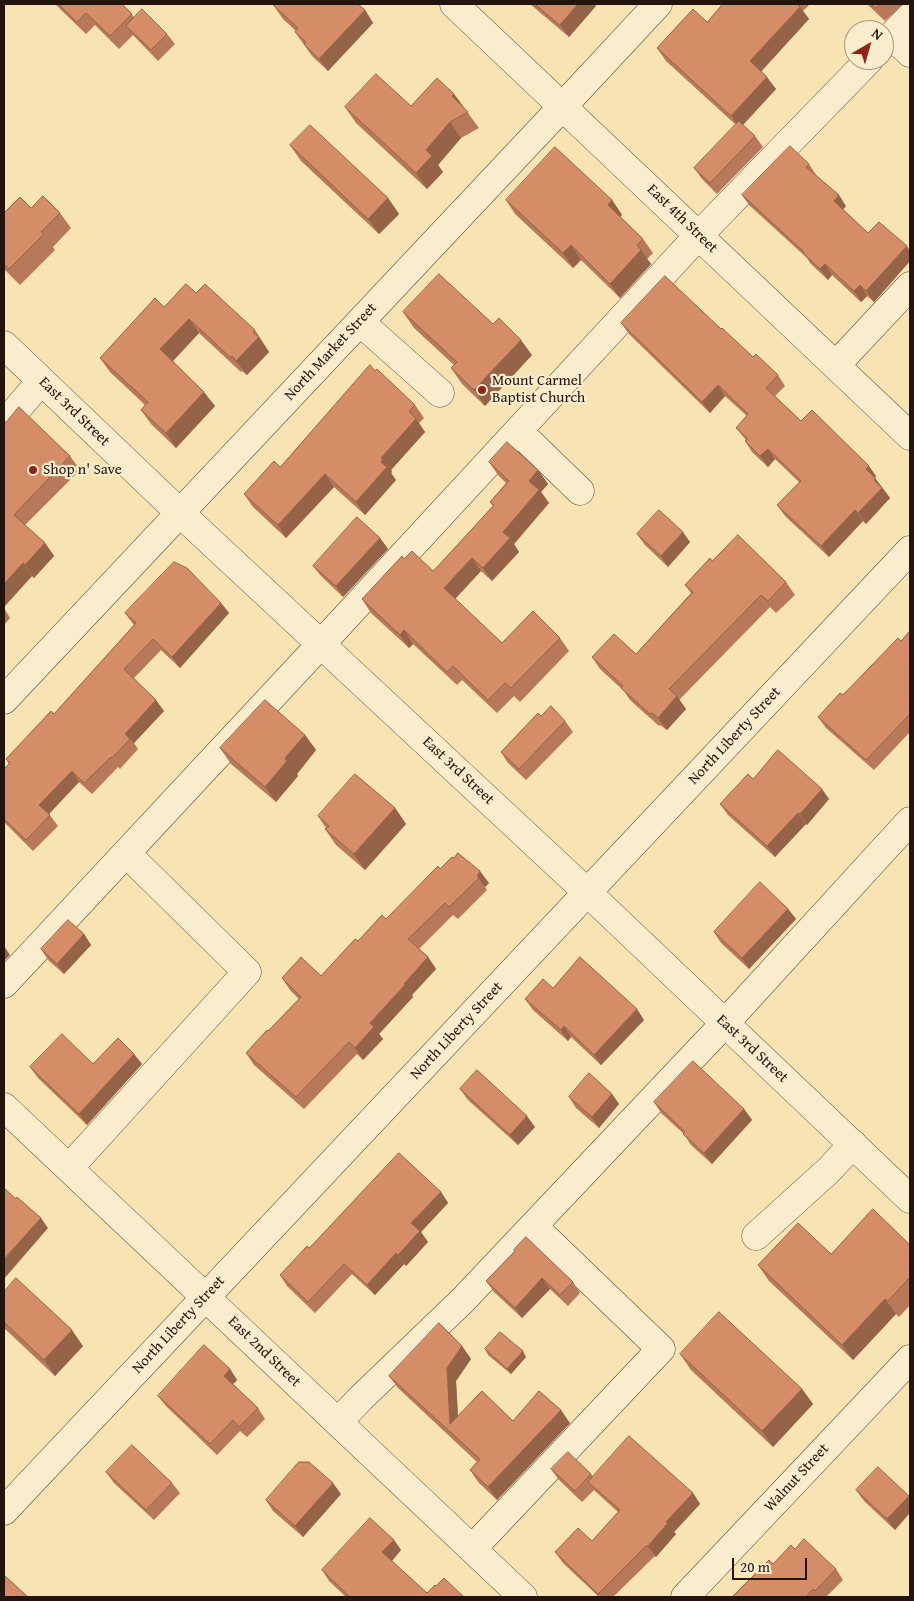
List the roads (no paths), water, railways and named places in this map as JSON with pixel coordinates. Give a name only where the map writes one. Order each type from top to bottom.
[{"type":"street","name":"East 4th Street","points":[[454,4],[910,436]]},
{"type":"street","name":"North Market Street","points":[[4,700],[658,4]]},
{"type":"street","points":[[4,984],[699,235],[859,70]]},
{"type":"street","points":[[836,365],[910,286]]},
{"type":"street","points":[[360,322],[440,393]]},
{"type":"street","name":"East 3rd Street","points":[[4,345],[180,513],[588,893],[910,1198]]},
{"type":"street","points":[[4,424],[41,381]]},
{"type":"street","points":[[518,431],[580,491]]},
{"type":"street","name":"North Liberty Street","points":[[4,1511],[910,550]]},
{"type":"street","points":[[338,1422],[463,1300],[910,824]]},
{"type":"street","points":[[69,1168],[247,972],[126,853]]},
{"type":"street","name":"East 2nd Street","points":[[6,1115],[69,1168],[523,1597]]},
{"type":"street","points":[[756,1236],[829,1170],[853,1144]]},
{"type":"street","points":[[472,1549],[661,1349],[533,1226]]},
{"type":"street","name":"Walnut Street","points":[[685,1597],[910,1359]]},
{"type":"place","name":"Mount Carmel Baptist Church","points":[[482,390]]},
{"type":"place","name":"Shop n' Save","points":[[33,470]]}]
